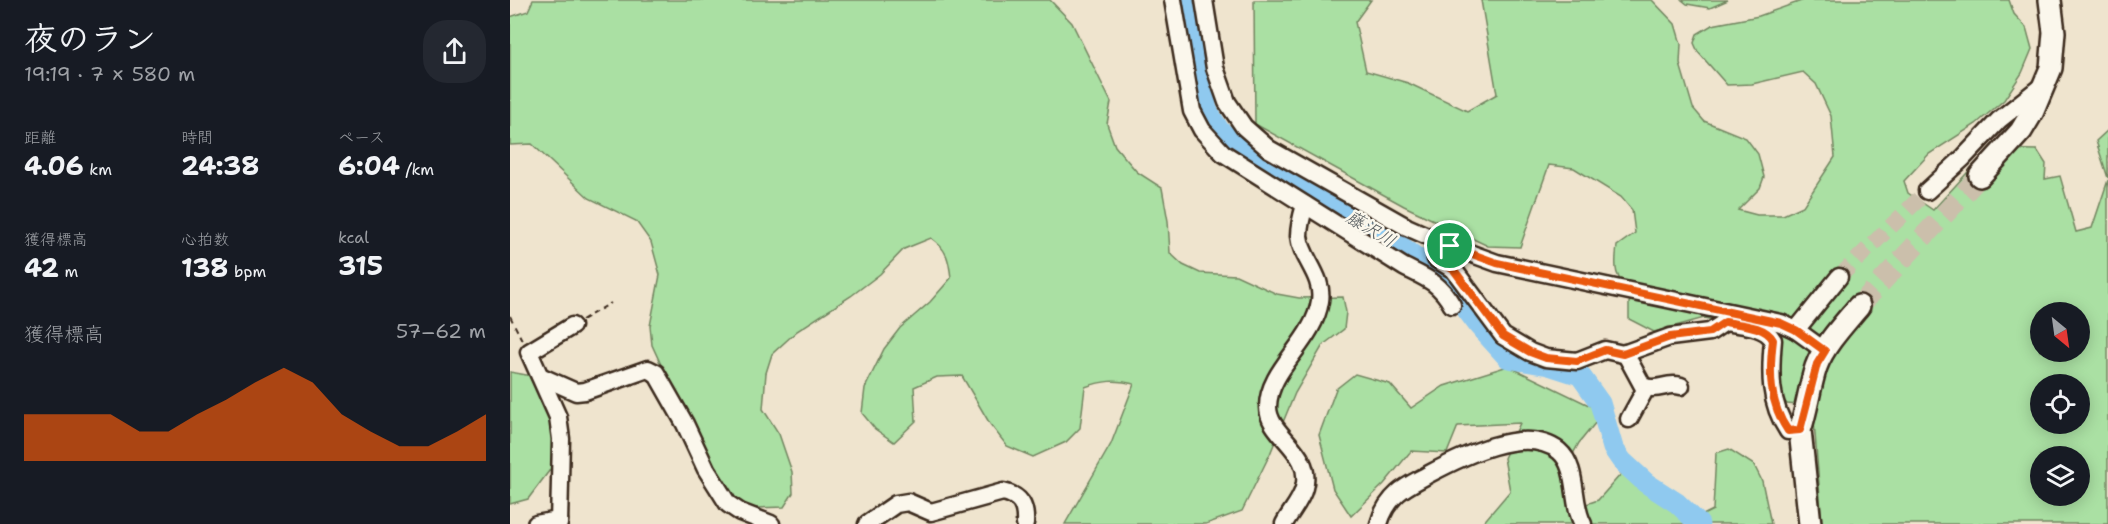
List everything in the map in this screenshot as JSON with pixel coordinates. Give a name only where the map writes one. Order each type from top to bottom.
[{"type":"main road","points":[[1980,176],[2021,131],[2033,111],[2051,68],[2054,32],[2050,0]]},
{"type":"main road","points":[[1810,522],[1800,430],[1817,364],[1859,306]]},
{"type":"street","points":[[1173,0],[1192,111],[1202,130],[1223,153],[1444,290],[1452,305]]},
{"type":"street","points":[[1204,0],[1215,68],[1227,102],[1244,127],[1269,149],[1407,227],[1450,246],[1497,263],[1781,323],[1796,330],[1825,351]]},
{"type":"street","points":[[1927,191],[1999,120],[2044,84]]},
{"type":"street","points":[[1284,524],[1304,488],[1306,470],[1272,421],[1268,406],[1270,392],[1278,376],[1312,327],[1320,304],[1318,282],[1299,238],[1301,216],[1305,205]]},
{"type":"street","points":[[1418,274],[1450,246]]},
{"type":"street","points":[[1436,259],[1454,270],[1503,336],[1530,352],[1546,358],[1577,361],[1605,350],[1625,353],[1670,337],[1710,332],[1725,322],[1763,330],[1770,334],[1773,340],[1771,389],[1779,417],[1788,431],[1800,430]]},
{"type":"street","points":[[1796,330],[1839,277]]},
{"type":"street","points":[[536,524],[559,522],[561,439],[558,417],[529,352],[572,326]]},
{"type":"street","points":[[1625,353],[1645,390],[1629,419]]},
{"type":"street","points":[[540,376],[576,392],[596,389],[648,369],[656,373],[706,470],[728,504],[740,512],[771,524]]},
{"type":"street","points":[[1644,387],[1658,390],[1672,384],[1681,386]]},
{"type":"street","points":[[1379,524],[1396,495],[1406,487],[1459,458],[1481,449],[1527,441],[1550,446],[1565,458],[1583,524]]},
{"type":"street","points":[[867,524],[896,504],[908,502],[931,512],[1003,492],[1015,495],[1023,506],[1025,524]]},
{"type":"path","points":[[572,326],[611,303]]},
{"type":"path","points":[[510,315],[529,352]]},
{"type":"green space","points":[[533,0],[1050,0],[1072,23],[1111,102],[1107,124],[1115,146],[1137,172],[1162,188],[1168,221],[1170,253],[1183,265],[1200,273],[1236,275],[1277,294],[1299,298],[1343,297],[1346,312],[1344,329],[1323,345],[1295,393],[1270,454],[1242,511],[1206,524],[1065,524],[1111,444],[1134,384],[1109,381],[1085,387],[1080,428],[1066,442],[1033,457],[1007,446],[990,424],[962,376],[937,377],[914,387],[916,421],[894,442],[875,429],[862,413],[865,388],[884,349],[900,328],[930,302],[951,278],[946,255],[941,246],[931,238],[904,249],[880,274],[797,331],[772,354],[766,373],[763,409],[779,434],[792,472],[793,493],[784,507],[727,509],[652,345],[650,326],[660,275],[651,242],[636,221],[589,198],[532,144],[510,145],[510,17],[528,11]]},
{"type":"green space","points":[[1254,0],[1371,0],[1355,22],[1366,71],[1408,83],[1467,111],[1497,94],[1481,0],[1652,0],[1675,24],[1681,44],[1680,64],[1693,108],[1704,121],[1746,138],[1758,154],[1764,177],[1760,188],[1738,210],[1757,215],[1783,215],[1803,206],[1835,157],[1831,116],[1816,84],[1803,72],[1752,84],[1727,85],[1698,52],[1694,43],[1697,34],[1712,25],[1759,16],[1804,0],[2009,0],[2014,14],[2026,27],[2032,49],[2022,73],[2004,100],[1976,124],[1929,154],[1904,181],[1908,193],[1933,210],[1989,149],[2037,150],[2046,164],[2045,179],[2060,176],[2076,232],[2092,228],[2108,180],[2108,524],[1822,524],[1814,421],[1808,406],[1787,404],[1775,390],[1776,333],[1704,318],[1654,332],[1629,319],[1629,303],[1633,293],[1619,278],[1616,267],[1617,246],[1635,233],[1632,210],[1621,197],[1574,168],[1549,165],[1520,247],[1488,246],[1404,206],[1255,124]]},
{"type":"green space","points":[[1682,0],[1728,0],[1710,8],[1687,4]]},
{"type":"green space","points":[[2108,130],[2108,178],[2096,141]]},
{"type":"green space","points":[[1508,366],[1593,407],[1596,422],[1579,443],[1562,474],[1569,510],[1598,500],[1622,473],[1701,516],[1713,510],[1716,453],[1729,449],[1754,465],[1762,481],[1771,524],[1482,524],[1510,491],[1504,458],[1520,423],[1458,426],[1447,453],[1411,451],[1384,484],[1351,516],[1333,489],[1319,435],[1336,389],[1355,374],[1390,384],[1411,408],[1444,386]]},
{"type":"green space","points":[[510,372],[537,377],[566,441],[552,467],[528,499],[510,504]]},
{"type":"waterway","name":"藤沢川","points":[[1185,0],[1207,110],[1219,130],[1242,149],[1359,223],[1386,235],[1442,277],[1479,326],[1508,358],[1549,365],[1580,375],[1600,403],[1613,448],[1622,461],[1646,483],[1677,503],[1699,524]]},
{"type":"tunnel","points":[[1859,306],[1980,176]]},
{"type":"tunnel","points":[[1839,277],[1927,191]]},
{"type":"route","points":[[1450,246],[1497,263],[1781,323],[1796,330],[1825,351],[1817,364],[1800,430],[1788,431],[1779,417],[1771,389],[1773,340],[1770,334],[1763,330],[1725,322],[1710,332],[1670,337],[1623,354],[1605,350],[1577,361],[1546,358],[1516,345],[1503,336],[1454,270],[1436,259],[1450,246]]}]
